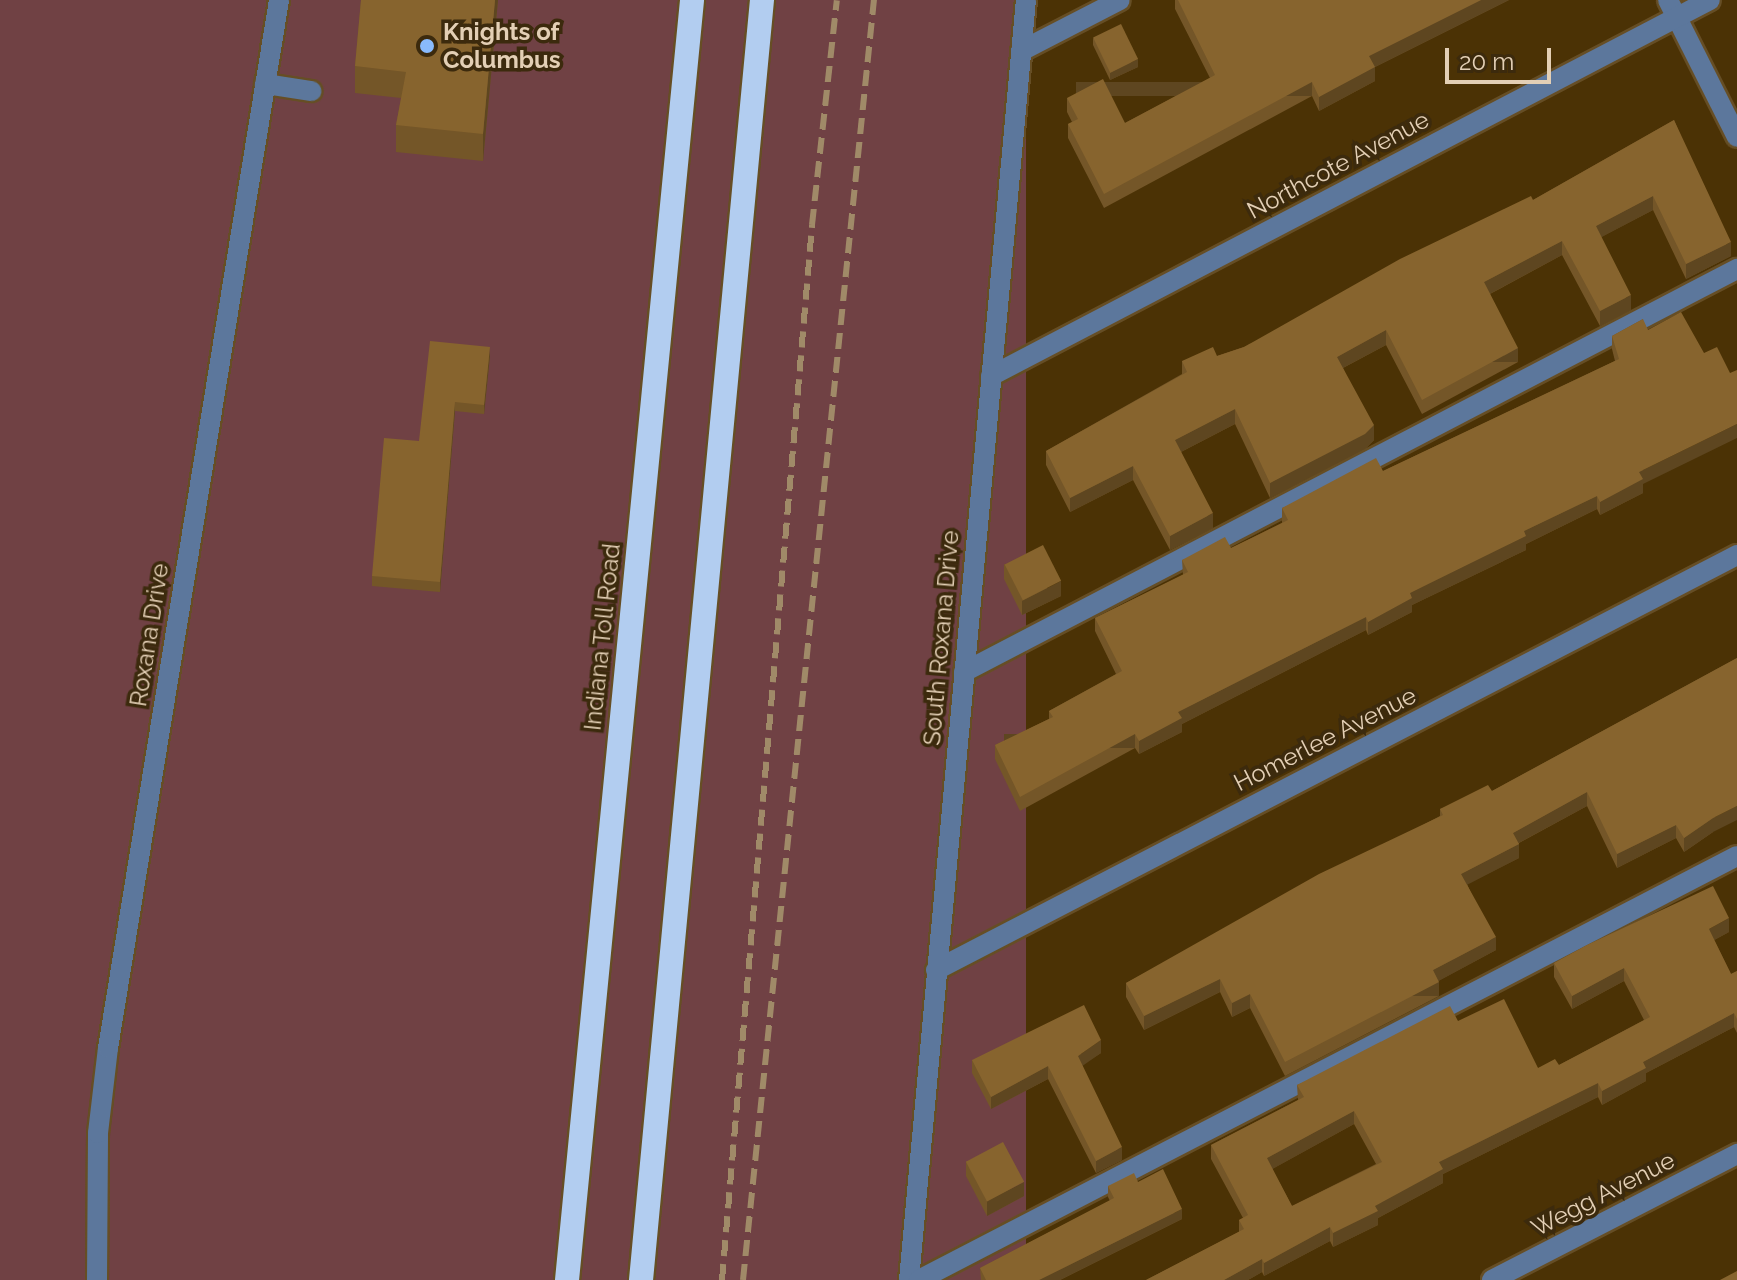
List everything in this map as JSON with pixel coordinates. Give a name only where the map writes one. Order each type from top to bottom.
[{"type":"highway","name":"Indiana Toll Road","points":[[567,1280],[692,0]]},
{"type":"highway","points":[[641,1280],[762,0]]},
{"type":"street","name":"Roxana Drive","points":[[97,1280],[98,1133],[108,1048],[279,0]]},
{"type":"street","name":"South Roxana Drive","points":[[909,1280],[1026,0]]},
{"type":"street","points":[[1021,51],[1120,0]]},
{"type":"street","name":"Northcote Avenue","points":[[991,376],[1673,8],[1710,0]]},
{"type":"street","points":[[1673,8],[1737,137]]},
{"type":"street","points":[[265,84],[311,91]]},
{"type":"street","points":[[964,672],[1737,269]]},
{"type":"street","name":"Homerlee Avenue","points":[[936,970],[1737,555]]},
{"type":"street","points":[[919,1280],[1737,856]]},
{"type":"street","name":"Wegg Avenue","points":[[1492,1280],[1737,1154]]},
{"type":"shaded area","points":[[0,0],[1026,0],[1026,1280],[0,1280]]},
{"type":"building","name":"Knights of Columbus","points":[[361,0],[495,0],[483,134],[396,125],[406,72],[355,66]]},
{"type":"building","points":[[1178,0],[1481,0],[1369,56],[1375,67],[1319,97],[1312,82],[1104,194],[1068,124],[1078,119],[1067,98],[1103,79],[1125,123],[1215,75]]},
{"type":"building","points":[[1121,24],[1138,59],[1110,73],[1093,38]]},
{"type":"building","points":[[1674,120],[1731,242],[1686,264],[1653,196],[1596,226],[1631,295],[1600,311],[1562,241],[1484,282],[1518,348],[1422,400],[1386,330],[1337,357],[1374,425],[1365,434],[1270,483],[1235,409],[1175,440],[1213,513],[1170,536],[1133,466],[1070,498],[1046,451],[1187,372],[1182,361],[1213,347],[1217,356],[1244,347],[1400,259],[1531,196],[1533,200]]},
{"type":"building","points":[[1681,312],[1704,353],[1717,347],[1730,373],[1737,370],[1737,424],[1639,472],[1643,479],[1600,502],[1597,496],[1524,531],[1526,536],[1410,593],[1412,598],[1368,622],[1366,617],[1178,712],[1182,718],[1139,741],[1135,734],[1020,797],[995,745],[1053,717],[1049,711],[1122,671],[1095,618],[1188,572],[1182,560],[1225,537],[1231,548],[1288,520],[1282,508],[1376,458],[1383,471],[1619,359],[1612,336],[1643,319],[1648,330]]},
{"type":"building","points":[[430,341],[490,347],[484,405],[455,402],[440,582],[372,576],[384,438],[419,441]]},
{"type":"building","points":[[1043,545],[1061,581],[1023,600],[1005,565]]},
{"type":"building","points":[[1737,658],[1737,806],[1684,838],[1676,825],[1617,854],[1587,792],[1513,833],[1519,844],[1461,874],[1496,937],[1433,970],[1439,982],[1285,1062],[1250,994],[1232,1003],[1220,979],[1144,1016],[1126,983],[1319,874],[1443,815],[1440,809],[1488,785],[1492,791]]},
{"type":"building","points":[[1713,886],[1729,918],[1709,929],[1731,974],[1737,971],[1737,1019],[1734,1013],[1643,1062],[1646,1068],[1602,1091],[1598,1083],[1439,1162],[1443,1169],[1375,1206],[1378,1211],[1333,1233],[1330,1227],[1264,1263],[1262,1259],[1224,1280],[1146,1280],[1244,1229],[1239,1220],[1248,1215],[1211,1145],[1304,1097],[1297,1085],[1450,1006],[1458,1021],[1504,999],[1538,1068],[1555,1059],[1559,1065],[1650,1017],[1624,968],[1572,996],[1554,963]],"holes":[[[1354,1111],[1382,1162],[1292,1206],[1267,1158]]]},
{"type":"building","points":[[1084,1005],[1101,1040],[1078,1056],[1122,1147],[1096,1161],[1048,1066],[991,1097],[972,1060]]},
{"type":"building","points":[[1003,1142],[1024,1182],[987,1201],[966,1162]]},
{"type":"building","points":[[1163,1169],[1182,1209],[1039,1280],[986,1280],[980,1268],[1114,1198],[1108,1186],[1134,1173],[1138,1182]]},
{"type":"building","points":[[1737,1271],[1737,1280],[1720,1280]]},
{"type":"railway","points":[[722,1280],[812,225],[837,0]]},
{"type":"railway","points":[[743,1280],[874,0]]},
{"type":"place","name":"Knights of Columbus","points":[[427,46]]}]
